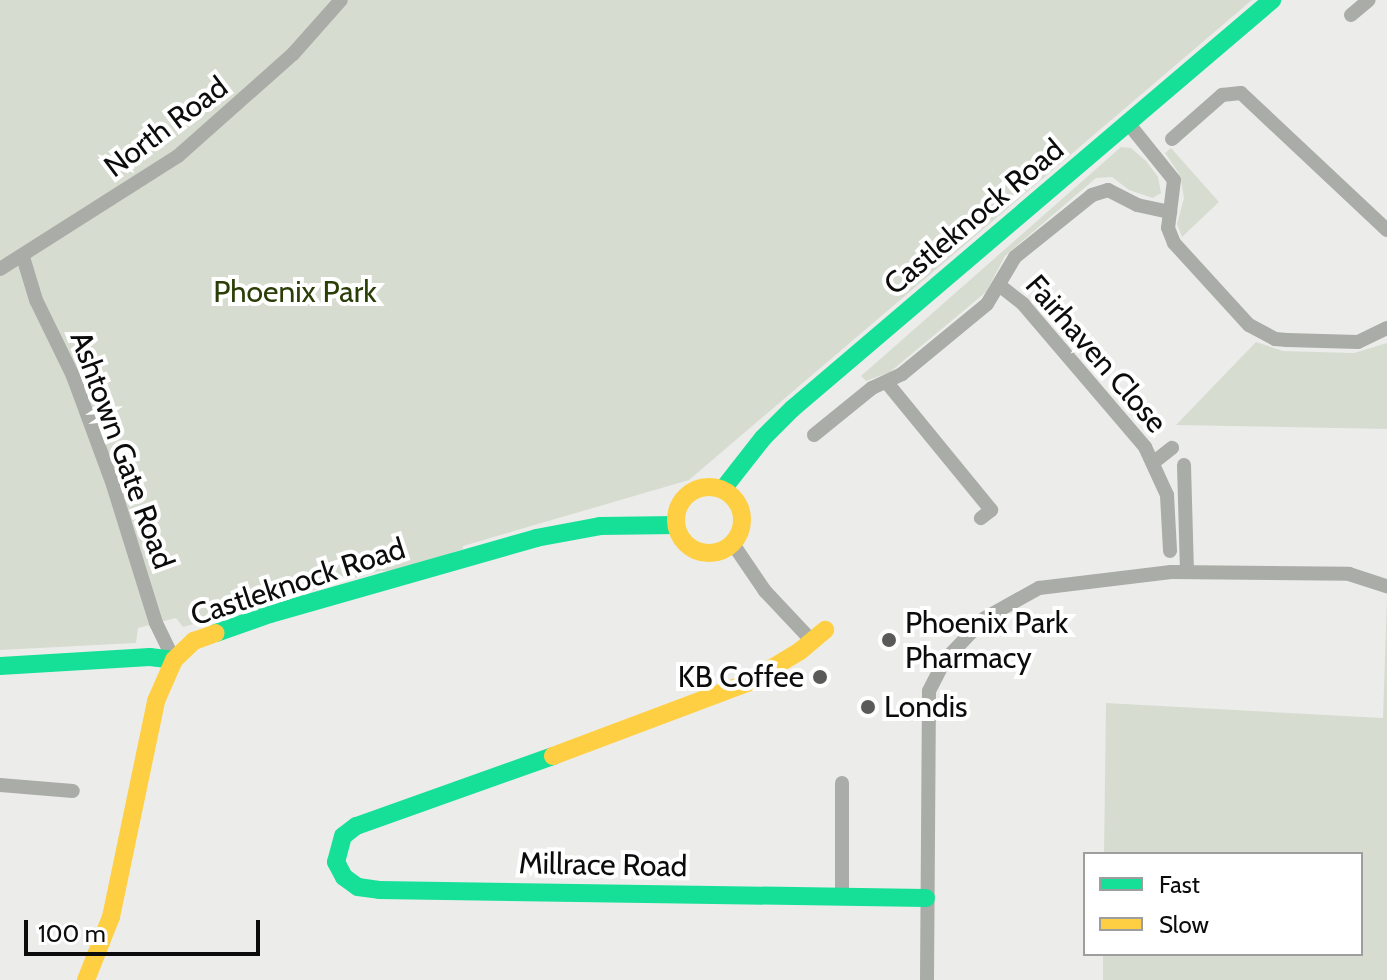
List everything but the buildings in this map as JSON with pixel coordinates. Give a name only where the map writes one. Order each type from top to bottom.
[{"type":"main road","name":"Castleknock Road","points":[[723,489],[763,438],[792,409],[1272,0]]},
{"type":"main road","points":[[703,487],[723,489],[732,495],[743,514],[743,525],[733,544],[714,553],[694,550],[679,535],[676,525],[679,505],[685,496],[703,487]]},
{"type":"main road","name":"Castleknock Road","points":[[86,980],[111,917],[156,701],[174,660],[194,641],[210,633],[536,538],[600,526],[676,525]]},
{"type":"main road","name":"Millrace Road","points":[[819,635],[747,683],[442,798],[356,826],[343,836],[336,862],[344,877],[351,882],[379,890],[926,898]]},
{"type":"main road","points":[[0,666],[150,657],[174,660]]},
{"type":"street","name":"North Road","points":[[0,269],[178,156],[293,54],[341,0]]},
{"type":"street","points":[[1352,8],[1369,0]]},
{"type":"street","points":[[1172,139],[1222,95],[1233,91],[1241,93],[1387,230]]},
{"type":"street","points":[[1128,123],[1174,180],[1168,228],[1174,243],[1235,314],[1262,332],[1287,340],[1358,342],[1387,328]]},
{"type":"street","points":[[814,435],[872,388],[888,384],[987,304],[1015,257],[1101,191],[1117,192],[1137,205],[1170,212]]},
{"type":"street","name":"Ashtown Gate Road","points":[[23,257],[36,300],[73,376],[113,485],[159,633],[174,660]]},
{"type":"street","name":"Fairhaven Close","points":[[999,285],[1023,304],[1154,462],[1167,495],[1170,551]]},
{"type":"street","points":[[888,384],[991,510],[981,518]]},
{"type":"street","points":[[1154,462],[1172,448]]},
{"type":"street","points":[[1184,465],[1187,571]]},
{"type":"street","points":[[733,544],[778,606],[819,635]]},
{"type":"street","points":[[927,980],[929,691],[944,661],[985,618],[1039,588],[1187,571],[1349,574],[1387,586]]},
{"type":"street","points":[[842,783],[842,897]]},
{"type":"street","points":[[0,785],[73,791]]},
{"type":"green space","name":"Phoenix Park","points":[[0,0],[1252,0],[689,480],[463,546],[463,549],[399,571],[380,571],[183,627],[176,618],[138,628],[136,643],[0,650]]},
{"type":"green space","points":[[1121,147],[1131,148],[1146,161],[1158,177],[1161,193],[1153,198],[1129,190],[1112,177],[1096,178],[1005,256],[986,292],[890,372],[866,381],[861,376]]},
{"type":"green space","points":[[1171,148],[1219,202],[1182,237],[1177,224],[1184,198],[1180,175],[1165,153]]},
{"type":"green space","points":[[1256,342],[1283,351],[1354,353],[1387,343],[1387,429],[1176,425]]},
{"type":"green space","points":[[1387,596],[1387,980],[1103,980],[1103,956],[1363,956],[1363,852],[1104,852],[1106,703],[1383,718]]},
{"type":"traffic: fast","points":[[723,489],[763,438],[792,409],[1272,0]]},
{"type":"traffic: fast","points":[[216,633],[270,614],[536,538],[600,526],[676,525]]},
{"type":"traffic: fast","points":[[0,666],[150,657],[174,660]]},
{"type":"traffic: fast","points":[[553,756],[356,826],[343,836],[336,862],[344,877],[358,887],[379,890],[926,898]]},
{"type":"traffic: slow","points":[[702,487],[716,487],[728,492],[737,501],[742,520],[740,533],[733,544],[716,553],[702,553],[690,548],[681,539],[676,527],[676,513],[681,501],[690,492],[702,487]]},
{"type":"traffic: slow","points":[[553,756],[747,683],[800,651],[825,630]]},
{"type":"traffic: slow","points":[[86,980],[111,917],[156,701],[174,660],[194,641],[216,633]]},
{"type":"place","name":"Phoenix Park Pharmacy","points":[[889,640]]},
{"type":"place","name":"KB Coffee","points":[[820,677]]},
{"type":"place","name":"Londis","points":[[868,707]]}]
